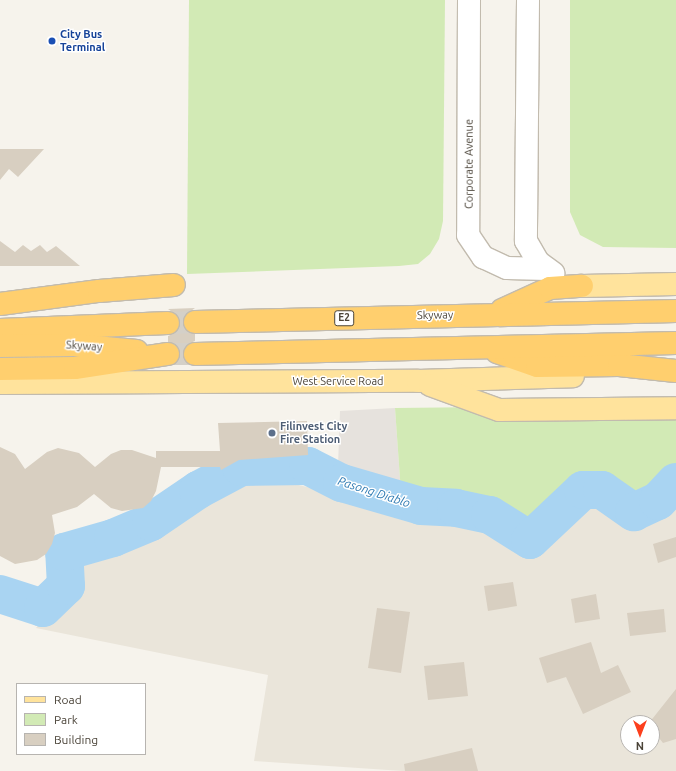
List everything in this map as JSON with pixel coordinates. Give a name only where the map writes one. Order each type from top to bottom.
[{"type":"highway","points":[[0,304],[98,291],[174,285]]},
{"type":"highway","name":"E2","points":[[493,314],[550,288],[582,286]]},
{"type":"highway","name":"Skyway","points":[[195,322],[676,311]]},
{"type":"highway","name":"Skyway","points":[[0,346],[168,324]]},
{"type":"highway","name":"Skyway","points":[[0,330],[75,337],[168,354],[75,368],[0,369]]},
{"type":"highway","points":[[195,354],[676,343]]},
{"type":"highway","points":[[483,347],[537,366],[619,365],[676,372]]},
{"type":"main road","points":[[582,286],[676,284]]},
{"type":"main road","name":"West Service Road","points":[[0,383],[418,381],[676,372]]},
{"type":"main road","points":[[418,381],[499,410],[676,408]]},
{"type":"street","name":"Corporate Avenue","points":[[469,0],[468,235],[483,257],[507,268],[547,270]]},
{"type":"street","name":"Corporate Avenue","points":[[528,0],[526,241],[538,262],[547,270],[582,286]]},
{"type":"shaded area","points":[[395,408],[401,493],[368,481],[338,466],[340,411]]},
{"type":"shaded area","points":[[243,473],[312,488],[359,506],[478,524],[507,542],[536,542],[579,499],[601,499],[627,520],[652,513],[676,488],[676,771],[403,771],[254,761],[268,675],[36,628],[66,589],[74,553],[109,545]]},
{"type":"green space","points":[[189,0],[445,0],[443,221],[439,239],[430,254],[418,264],[399,266],[187,274]]},
{"type":"green space","points":[[570,0],[676,0],[676,248],[603,247],[580,235],[570,212]]},
{"type":"green space","points":[[676,405],[676,469],[642,505],[600,483],[574,483],[528,534],[489,505],[401,493],[395,408]]},
{"type":"building","points":[[0,149],[44,149],[18,177],[9,169],[0,180]]},
{"type":"building","points":[[0,241],[15,252],[23,245],[31,251],[40,245],[47,252],[56,246],[80,266],[0,266]]},
{"type":"building","points":[[195,308],[184,316],[183,322],[185,329],[195,334],[195,341],[188,344],[183,354],[188,364],[174,365],[179,359],[180,352],[177,346],[168,342],[168,336],[175,333],[180,322],[178,316],[168,309]]},
{"type":"building","points":[[307,421],[308,455],[239,460],[221,470],[220,467],[161,467],[156,491],[151,501],[143,508],[122,511],[111,508],[94,494],[77,507],[52,515],[55,533],[52,544],[46,554],[37,560],[15,564],[0,556],[0,447],[15,454],[25,469],[47,452],[58,448],[79,453],[95,467],[111,454],[121,450],[132,450],[156,458],[156,451],[220,451],[218,423]]},
{"type":"building","points":[[676,537],[676,557],[658,563],[653,544]]},
{"type":"building","points":[[513,582],[517,606],[488,611],[484,586]]},
{"type":"building","points":[[596,594],[600,619],[575,623],[571,599]]},
{"type":"building","points":[[377,608],[410,612],[401,673],[368,668]]},
{"type":"building","points":[[664,609],[666,632],[630,636],[627,613]]},
{"type":"building","points":[[591,642],[601,673],[618,665],[631,692],[583,714],[566,677],[547,683],[539,658]]},
{"type":"building","points":[[464,662],[468,696],[428,700],[424,666]]},
{"type":"building","points":[[676,689],[676,739],[663,743],[660,739],[660,715],[655,715]]},
{"type":"building","points":[[472,748],[478,771],[405,771],[404,764]]},
{"type":"waterway","name":"Pasong Diablo","points":[[0,594],[43,608],[66,586],[64,552],[113,538],[151,522],[198,490],[241,467],[308,466],[342,483],[421,506],[456,508],[490,515],[530,540],[583,490],[602,490],[634,512],[658,501],[676,482]]},
{"type":"tunnel","points":[[168,323],[195,322]]},
{"type":"tunnel","points":[[168,354],[195,354]]},
{"type":"place","name":"City Bus Terminal","points":[[52,41]]},
{"type":"place","name":"Filinvest City Fire Station","points":[[272,433]]}]
